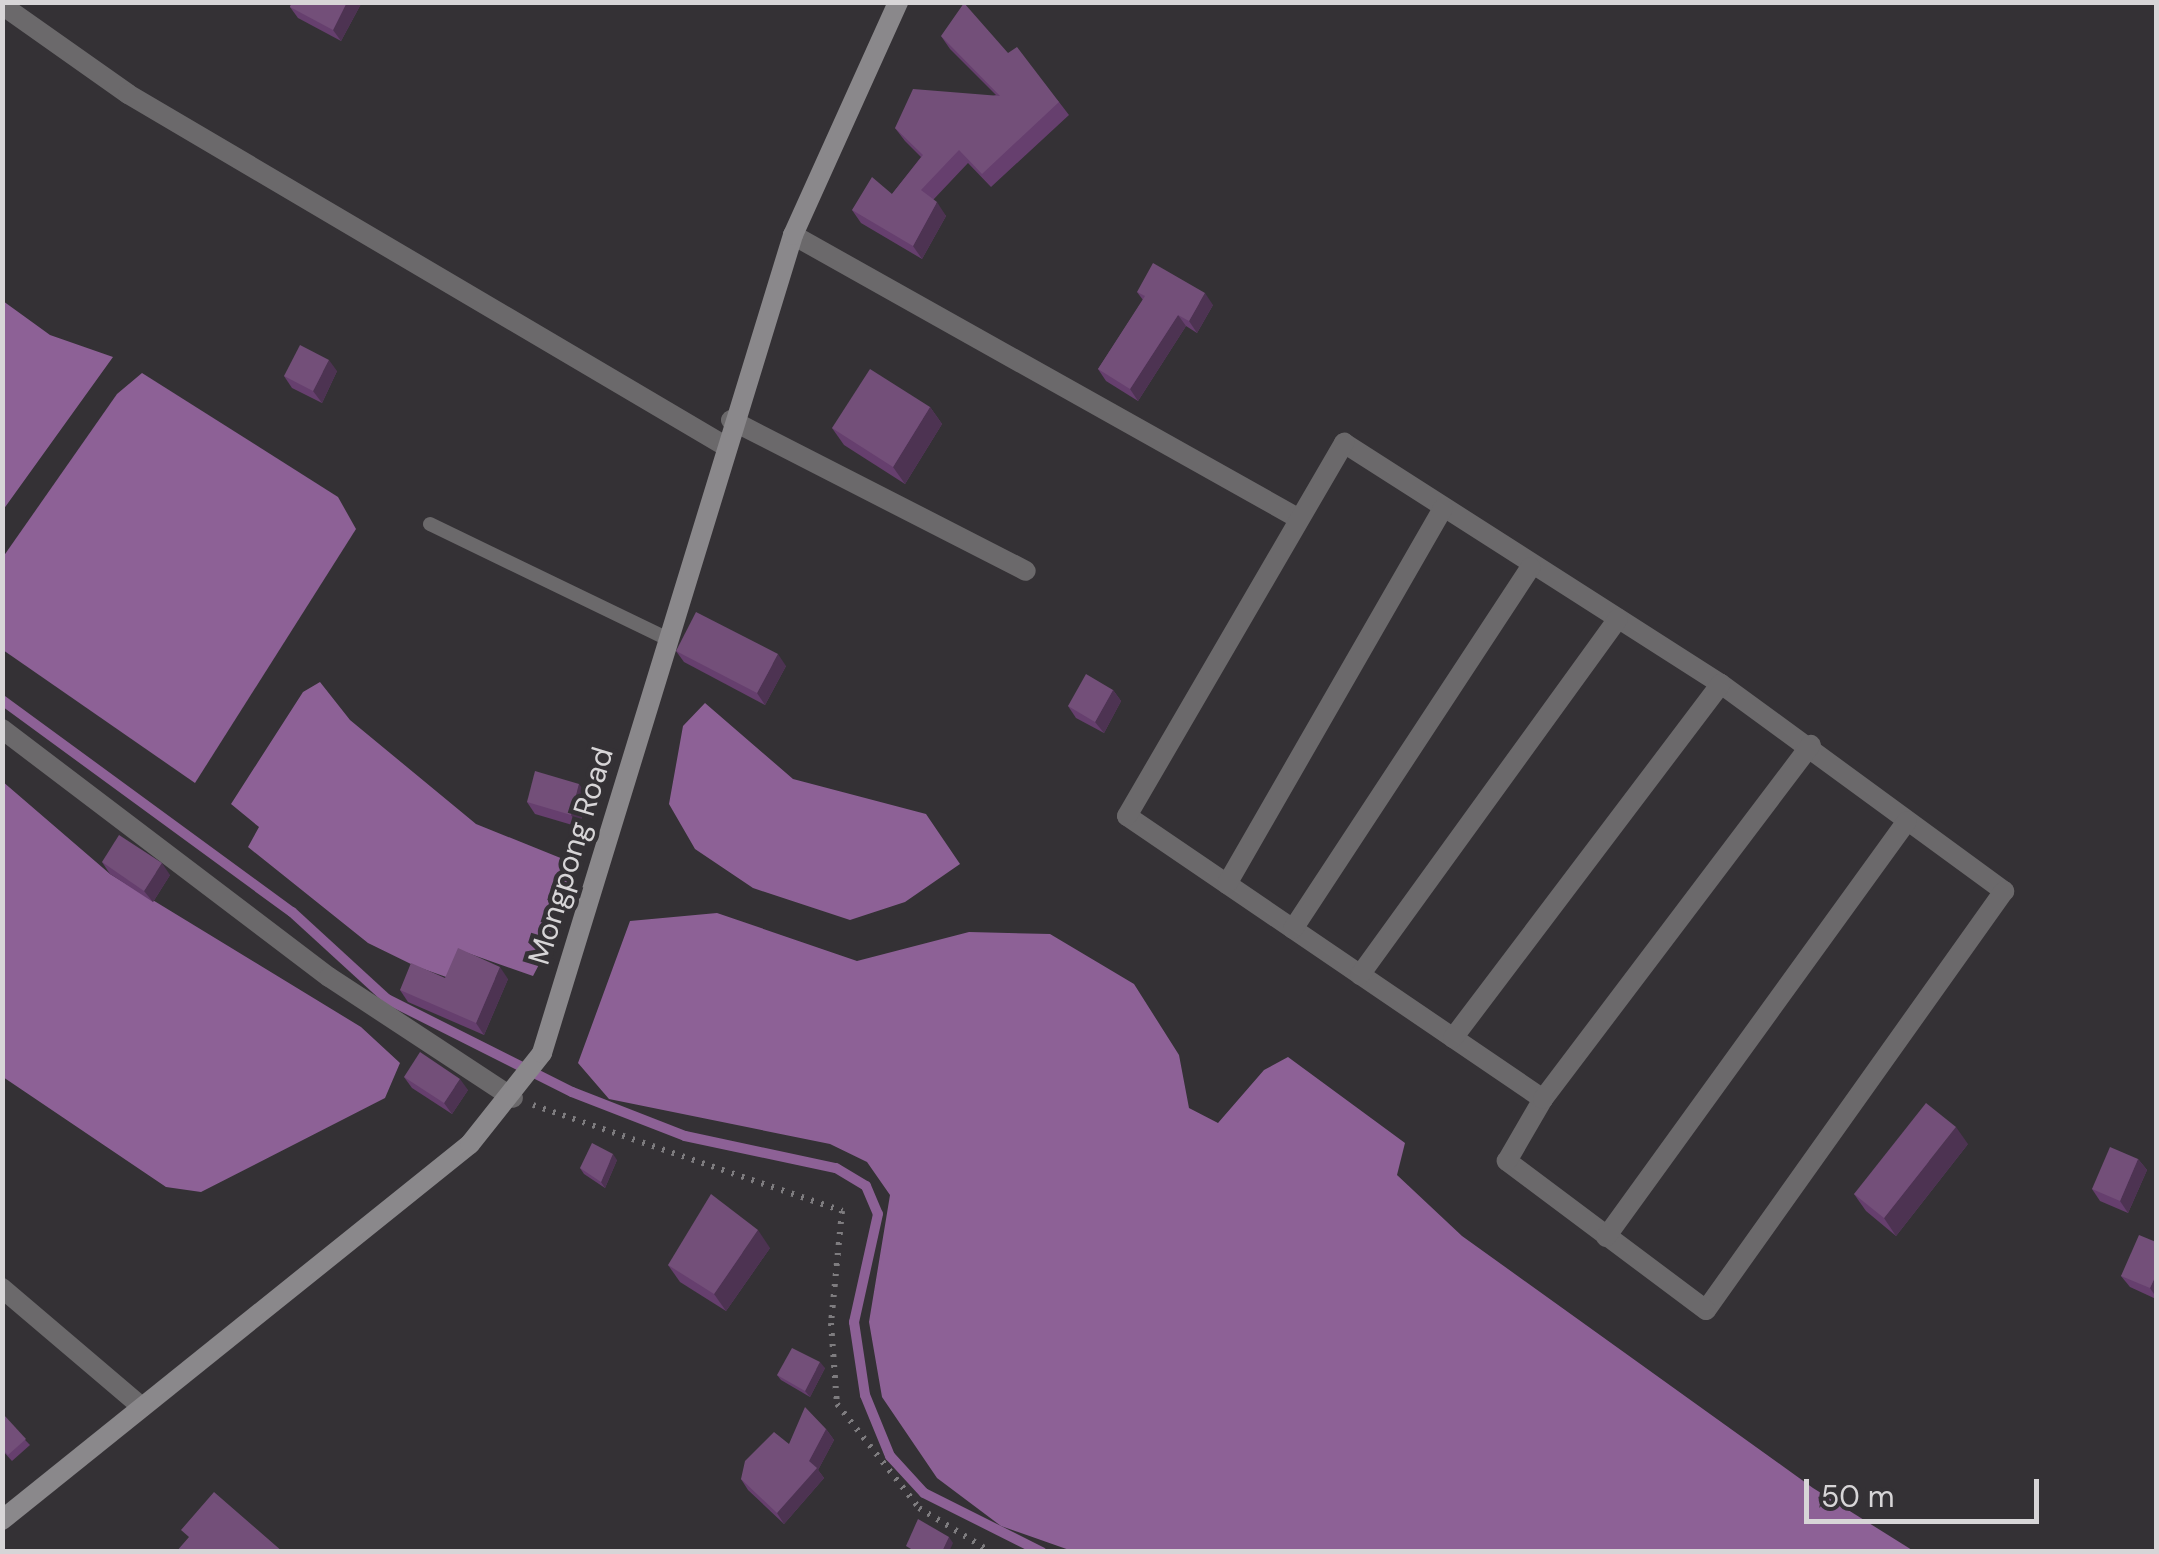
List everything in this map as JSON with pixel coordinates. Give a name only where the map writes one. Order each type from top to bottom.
[{"type":"main road","name":"Mongpong Road","points":[[2,1520],[470,1144],[513,1098],[542,1052],[668,639],[722,444],[793,235],[898,2]]},
{"type":"street","points":[[2,4],[128,94],[722,444]]},
{"type":"street","points":[[793,235],[1296,518]]},
{"type":"street","points":[[731,420],[1026,571]]},
{"type":"street","points":[[1543,1099],[1127,816],[1296,518],[1344,443],[1530,567],[1721,684],[1811,746],[2004,891],[1706,1310],[1507,1160],[1543,1099],[1811,746]]},
{"type":"street","points":[[1227,884],[1443,509]]},
{"type":"street","points":[[1292,929],[1530,567]]},
{"type":"street","points":[[1360,974],[1618,618]]},
{"type":"street","points":[[1452,1038],[1721,684]]},
{"type":"street","points":[[2,729],[330,977],[513,1098]]},
{"type":"street","points":[[1606,1237],[1906,821]]},
{"type":"street","points":[[2,1288],[142,1407]]},
{"type":"lane","points":[[430,524],[668,639]]},
{"type":"path","points":[[513,1098],[842,1211],[830,1323],[837,1404],[920,1508],[992,1552]]},
{"type":"shaded area","points":[[3,301],[50,335],[113,357],[3,510]]},
{"type":"shaded area","points":[[142,373],[338,497],[356,529],[195,783],[3,650],[3,557],[117,394]]},
{"type":"shaded area","points":[[320,682],[350,720],[476,824],[568,861],[576,873],[567,911],[533,976],[462,951],[449,978],[415,966],[368,943],[248,847],[259,827],[231,804],[303,692]]},
{"type":"shaded area","points":[[705,703],[793,779],[926,814],[960,864],[905,902],[850,920],[753,888],[695,849],[669,804],[683,726]]},
{"type":"shaded area","points":[[2,781],[110,874],[361,1027],[400,1063],[385,1098],[201,1192],[166,1187],[3,1077]]},
{"type":"shaded area","points":[[717,913],[857,961],[969,932],[1050,934],[1134,984],[1179,1055],[1189,1108],[1218,1123],[1264,1070],[1288,1057],[1405,1143],[1397,1175],[1462,1236],[1813,1488],[1912,1550],[1996,1551],[1075,1552],[1001,1526],[937,1478],[882,1397],[869,1322],[890,1195],[867,1162],[830,1144],[609,1099],[578,1063],[630,921]]},
{"type":"building","points":[[292,2],[347,2],[333,30],[290,7]]},
{"type":"building","points":[[964,3],[1008,53],[1017,47],[1059,102],[982,174],[959,150],[921,190],[937,202],[913,246],[852,210],[872,177],[892,194],[923,155],[895,128],[913,89],[1000,96],[941,36]]},
{"type":"building","points":[[1153,263],[1205,293],[1189,321],[1178,315],[1130,389],[1098,369],[1145,296],[1137,292]]},
{"type":"building","points":[[300,345],[329,360],[313,391],[284,376]]},
{"type":"building","points":[[870,369],[930,407],[893,467],[832,428]]},
{"type":"building","points":[[696,612],[778,654],[757,693],[676,651]]},
{"type":"building","points":[[1086,674],[1113,690],[1095,722],[1068,706]]},
{"type":"building","points":[[535,771],[579,784],[571,815],[527,802]]},
{"type":"building","points":[[119,835],[162,863],[144,891],[102,862]]},
{"type":"building","points":[[458,948],[500,967],[476,1023],[400,990],[411,963],[445,978]]},
{"type":"building","points":[[420,1052],[460,1079],[444,1103],[404,1077]]},
{"type":"building","points":[[1926,1103],[1956,1127],[1884,1218],[1854,1194]]},
{"type":"building","points":[[592,1143],[613,1154],[601,1182],[580,1168]]},
{"type":"building","points":[[2110,1147],[2138,1159],[2120,1201],[2092,1189]]},
{"type":"building","points":[[711,1194],[758,1230],[714,1294],[668,1265]]},
{"type":"building","points":[[2139,1235],[2156,1242],[2156,1275],[2150,1288],[2121,1276]]},
{"type":"building","points":[[792,1348],[820,1362],[805,1391],[777,1375]]},
{"type":"building","points":[[805,1407],[826,1429],[809,1461],[817,1468],[777,1513],[741,1479],[745,1461],[774,1432],[789,1444]]},
{"type":"building","points":[[4,1415],[26,1439],[8,1455],[2,1449]]},
{"type":"building","points":[[214,1492],[283,1552],[176,1552],[189,1537],[181,1530]]},
{"type":"building","points":[[918,1519],[949,1537],[942,1552],[916,1552],[906,1546]]},
{"type":"waterway","points":[[2,700],[292,912],[387,999],[572,1092],[685,1136],[836,1168],[866,1186],[878,1214],[854,1322],[865,1395],[890,1456],[924,1493],[1042,1552]]}]
